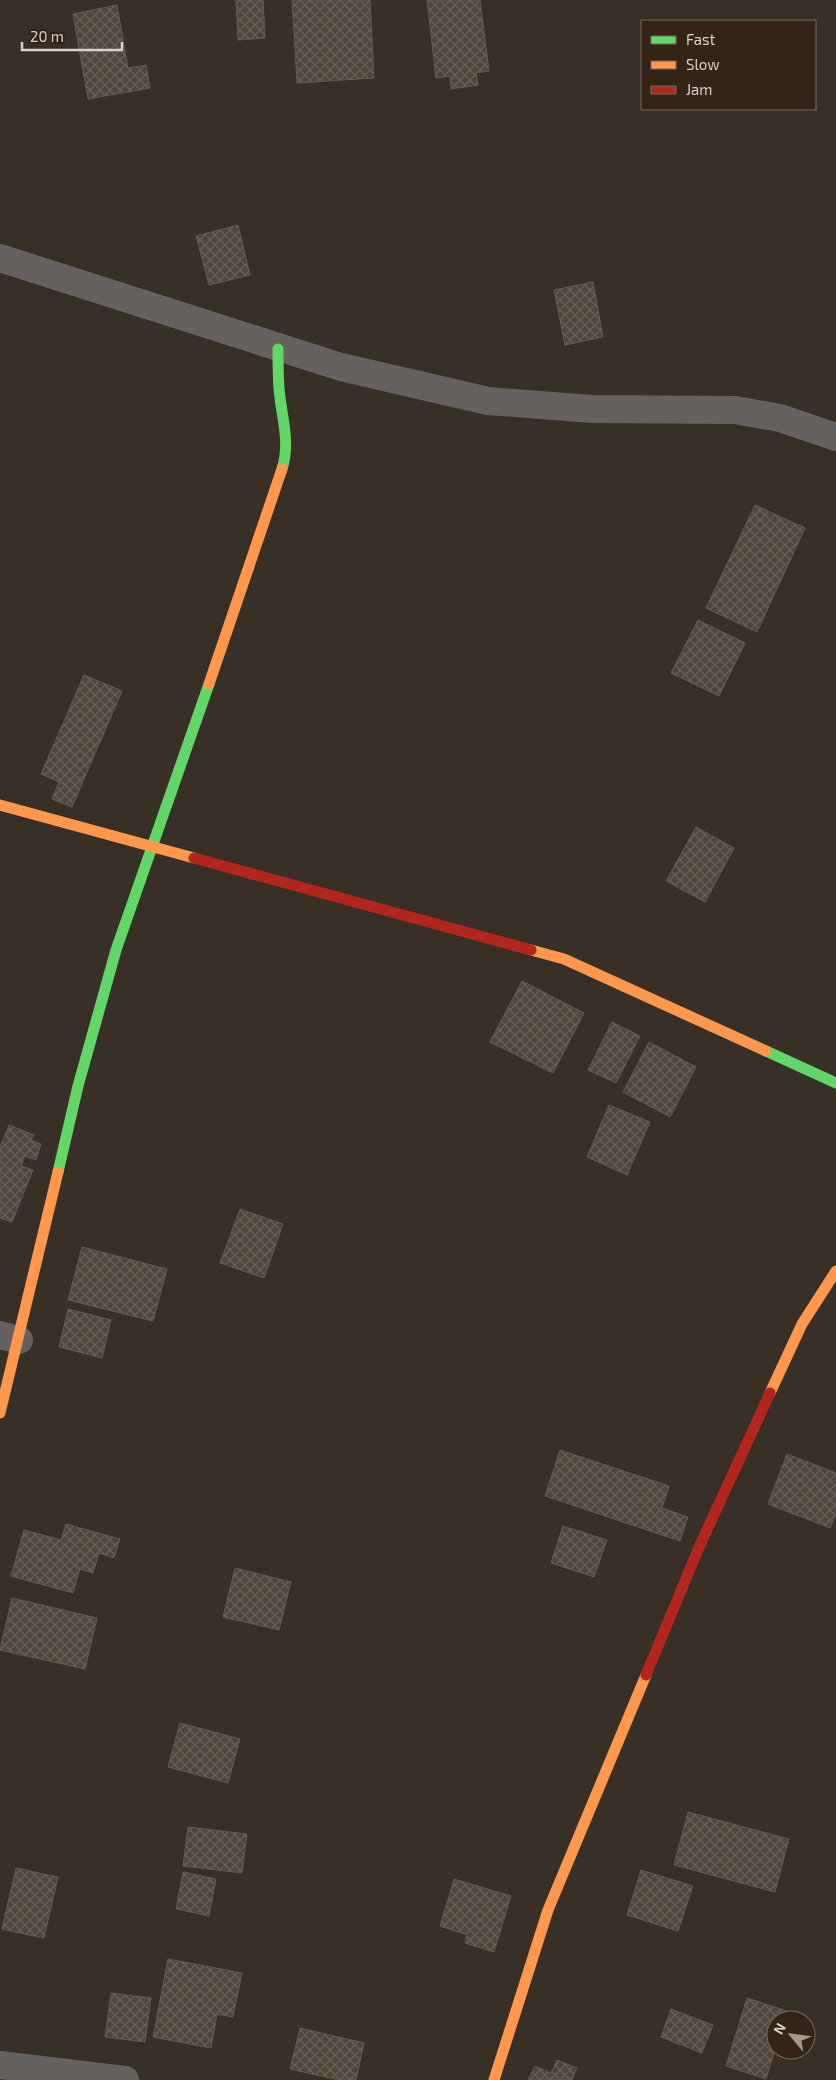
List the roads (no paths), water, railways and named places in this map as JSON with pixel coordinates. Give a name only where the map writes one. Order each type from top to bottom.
[{"type":"street","points":[[0,258],[278,349],[341,367],[488,401],[592,409],[735,410],[780,418],[836,437]]},
{"type":"street","points":[[0,1413],[10,1338],[116,950],[261,536],[285,460],[286,428],[279,389],[278,349]]},
{"type":"street","points":[[0,806],[564,959],[836,1083]]},
{"type":"street","points":[[494,2080],[548,1910],[700,1545],[802,1324],[836,1271]]},
{"type":"street","points":[[0,2065],[125,2080]]}]
